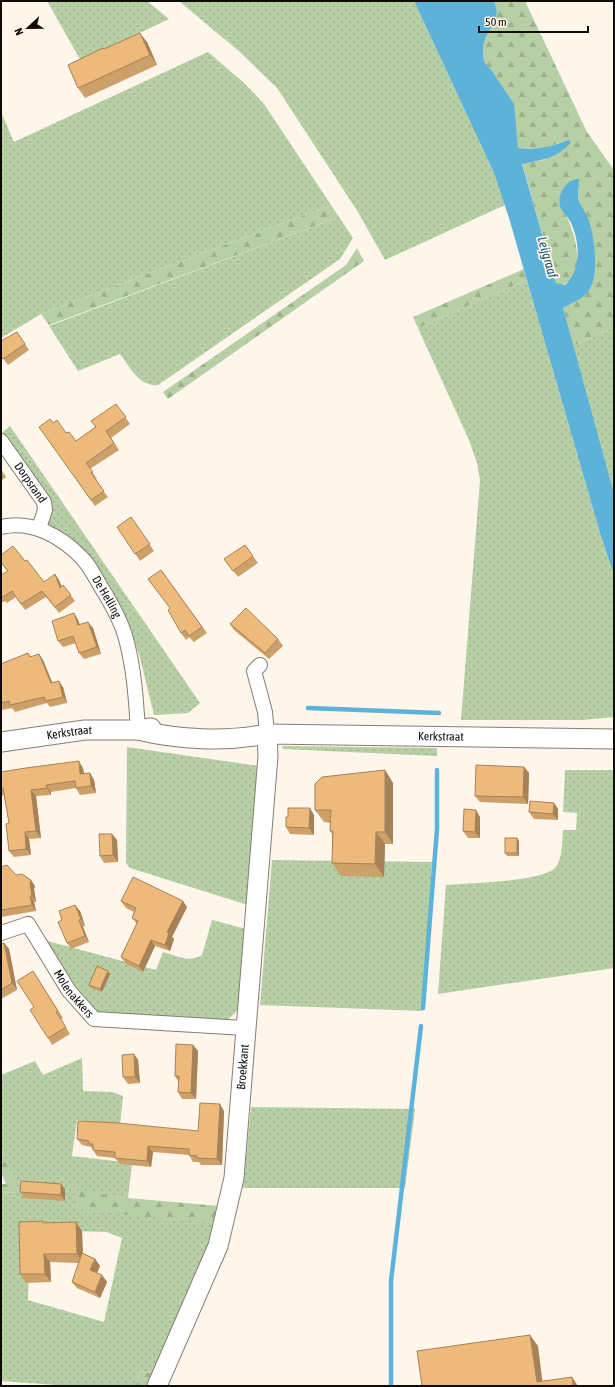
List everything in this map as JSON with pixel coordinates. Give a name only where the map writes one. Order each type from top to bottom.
[{"type":"street","name":"Dorpsrand","points":[[1,441],[44,502],[45,510],[39,528]]},
{"type":"street","name":"De Helling","points":[[1,527],[10,525],[39,528],[61,539],[83,559],[113,605],[126,638],[134,678],[138,730]]},
{"type":"street","points":[[260,665],[254,671],[265,712],[267,734]]},
{"type":"street","name":"Kerkstraat","points":[[1,742],[85,730],[138,730],[178,737],[220,738],[246,738],[267,734],[614,739]]},
{"type":"street","name":"Broekkant","points":[[157,1386],[218,1246],[227,1213],[234,1178],[268,756],[267,734]]},
{"type":"street","name":"Molenakkers","points":[[1,933],[28,924],[69,991],[94,1019],[245,1028]]},
{"type":"green space","points":[[47,1],[147,1],[169,19],[81,61]]},
{"type":"green space","points":[[179,1],[414,1],[494,173],[505,205],[385,260],[358,212],[277,88],[241,53]]},
{"type":"green space","points":[[494,1],[525,1],[587,132],[614,170],[614,327],[573,346],[563,308],[575,302],[585,213],[578,199],[579,180],[564,213],[572,230],[575,241],[577,263],[575,273],[570,281],[562,285],[556,283],[522,163],[544,160],[568,140],[543,148],[518,149],[514,127],[506,103],[496,80],[484,62],[483,45],[494,24],[497,14]]},
{"type":"green space","points":[[208,52],[244,83],[264,104],[331,205],[41,314],[1,338],[1,112],[14,142]]},
{"type":"green space","points":[[331,205],[339,217],[49,325],[41,314]]},
{"type":"green space","points":[[339,217],[353,238],[340,259],[158,385],[145,383],[140,379],[131,370],[120,354],[78,371],[49,326]]},
{"type":"green space","points":[[357,248],[364,261],[168,399],[163,392],[346,265]]},
{"type":"green space","points":[[524,269],[527,280],[418,328],[413,317]]},
{"type":"green space","points":[[527,280],[600,533],[614,575],[614,717],[583,720],[461,720],[480,480],[477,463],[469,440],[418,328]]},
{"type":"green space","points":[[614,327],[614,493],[573,346]]},
{"type":"green space","points":[[10,426],[200,703],[188,713],[154,715],[139,654],[123,613],[104,577],[91,560],[49,528],[47,519],[51,505],[2,433]]},
{"type":"green space","points":[[282,746],[437,748],[437,756],[283,749]]},
{"type":"green space","points":[[127,747],[259,766],[248,905],[130,868],[126,863]]},
{"type":"green space","points":[[565,770],[614,770],[614,968],[438,994],[446,885],[520,879],[547,873],[555,868],[561,855],[563,830],[576,830],[577,813],[563,812]]},
{"type":"green space","points":[[272,860],[432,862],[423,1011],[260,1005]]},
{"type":"green space","points":[[212,920],[246,929],[240,1001],[236,1012],[223,1024],[88,1018],[44,940],[156,970],[163,952],[187,959],[202,955]]},
{"type":"green space","points":[[82,1058],[83,1091],[112,1092],[123,1096],[120,1126],[77,1120],[72,1156],[132,1163],[128,1198],[77,1191],[215,1224],[200,1265],[155,1374],[140,1371],[136,1386],[69,1386],[1,1381],[1,1192],[19,1193],[1,1149],[1,1075],[35,1061],[43,1075]],"holes":[[[30,1230],[107,1232],[122,1238],[104,1322],[28,1300]]]},
{"type":"green space","points":[[251,1107],[415,1109],[405,1188],[243,1188]]},
{"type":"green space","points":[[1,1149],[19,1193],[1,1192],[1,1184],[6,1184],[1,1172]]},
{"type":"green space","points":[[77,1190],[128,1198],[219,1206],[215,1224],[75,1209]]},
{"type":"green space","points":[[140,1371],[155,1374],[150,1386],[136,1386]]},
{"type":"water","name":"Leijgraaf","points":[[414,1],[494,1],[497,14],[494,24],[483,45],[484,62],[492,71],[514,104],[518,148],[524,149],[550,146],[568,140],[571,142],[554,156],[543,160],[522,164],[556,283],[565,285],[571,279],[577,263],[578,254],[576,237],[570,221],[563,212],[559,201],[564,188],[575,179],[579,179],[578,199],[588,218],[591,228],[595,269],[591,287],[581,298],[563,308],[614,493],[614,575],[600,533],[509,218],[494,173]]},
{"type":"building","points":[[140,33],[150,55],[78,88],[68,65],[103,48],[104,49]]},
{"type":"building","points":[[17,332],[25,344],[3,359],[1,356],[1,341]]},
{"type":"building","points":[[116,404],[126,417],[106,431],[114,443],[86,463],[93,472],[91,473],[104,491],[91,500],[39,427],[50,419],[53,423],[57,420],[66,433],[69,432],[76,441],[96,427],[91,421]]},
{"type":"building","points":[[131,517],[150,544],[135,554],[117,527]]},
{"type":"building","points":[[245,545],[253,556],[233,571],[224,559]]},
{"type":"building","points":[[13,546],[25,561],[27,560],[44,582],[55,574],[60,588],[63,585],[71,595],[55,607],[42,591],[21,604],[12,591],[3,597],[1,595],[1,575],[8,571],[1,562],[1,555]]},
{"type":"building","points":[[161,570],[202,627],[189,636],[185,630],[181,633],[168,610],[170,608],[148,579]]},
{"type":"building","points":[[246,608],[278,639],[265,653],[230,624]]},
{"type":"building","points":[[74,613],[78,625],[88,622],[97,647],[79,653],[73,636],[58,641],[52,621]]},
{"type":"building","points":[[28,653],[30,657],[39,654],[51,683],[59,681],[63,697],[46,701],[44,697],[10,705],[9,701],[1,703],[1,664]]},
{"type":"building","points":[[79,761],[80,774],[90,773],[91,786],[76,788],[75,781],[46,785],[47,788],[31,790],[36,831],[25,832],[26,849],[9,851],[6,824],[9,823],[3,788],[1,788],[1,772]]},
{"type":"building","points":[[476,765],[524,767],[523,797],[475,796]]},
{"type":"building","points":[[385,770],[385,832],[376,832],[375,864],[332,863],[333,831],[330,831],[331,810],[315,810],[315,784],[322,777]]},
{"type":"building","points":[[530,801],[554,803],[553,814],[529,812]]},
{"type":"building","points":[[288,808],[310,808],[309,828],[286,827]]},
{"type":"building","points":[[464,809],[476,810],[475,832],[463,831]]},
{"type":"building","points":[[99,834],[112,834],[113,855],[100,856]]},
{"type":"building","points":[[505,838],[517,838],[517,853],[505,853]]},
{"type":"building","points":[[7,865],[16,875],[22,874],[31,880],[32,896],[30,896],[32,905],[1,910],[1,867]]},
{"type":"building","points":[[133,877],[183,901],[167,932],[169,933],[165,945],[151,940],[139,966],[121,957],[138,921],[132,918],[136,908],[121,901]]},
{"type":"building","points":[[75,905],[81,919],[79,920],[85,936],[67,943],[58,922],[62,920],[59,911]]},
{"type":"building","points":[[4,943],[12,983],[1,990],[1,944]]},
{"type":"building","points":[[97,966],[108,971],[100,989],[89,985]]},
{"type":"building","points":[[33,971],[58,1011],[56,1012],[66,1027],[48,1038],[30,1010],[34,1007],[17,981]]},
{"type":"building","points":[[176,1044],[193,1045],[191,1093],[178,1092],[179,1076],[175,1076]]},
{"type":"building","points":[[134,1054],[135,1077],[123,1077],[122,1055]]},
{"type":"building","points":[[200,1103],[220,1104],[217,1159],[197,1158],[197,1156],[189,1155],[189,1149],[148,1146],[147,1161],[115,1158],[115,1152],[93,1150],[93,1144],[89,1144],[89,1141],[77,1139],[78,1121],[118,1123],[198,1131]]},
{"type":"building","points":[[21,1181],[61,1184],[61,1195],[20,1192]]},
{"type":"building","points":[[43,1221],[43,1223],[76,1222],[77,1254],[44,1254],[45,1274],[20,1274],[19,1222]]},
{"type":"building","points":[[82,1253],[95,1259],[90,1270],[102,1275],[95,1292],[72,1282]]},
{"type":"building","points":[[530,1335],[537,1382],[572,1377],[573,1386],[422,1386],[417,1351]]},
{"type":"waterway","points":[[308,708],[439,713]]},
{"type":"waterway","points":[[423,1008],[437,829],[437,770]]},
{"type":"waterway","points":[[391,1386],[391,1281],[421,1026]]}]
